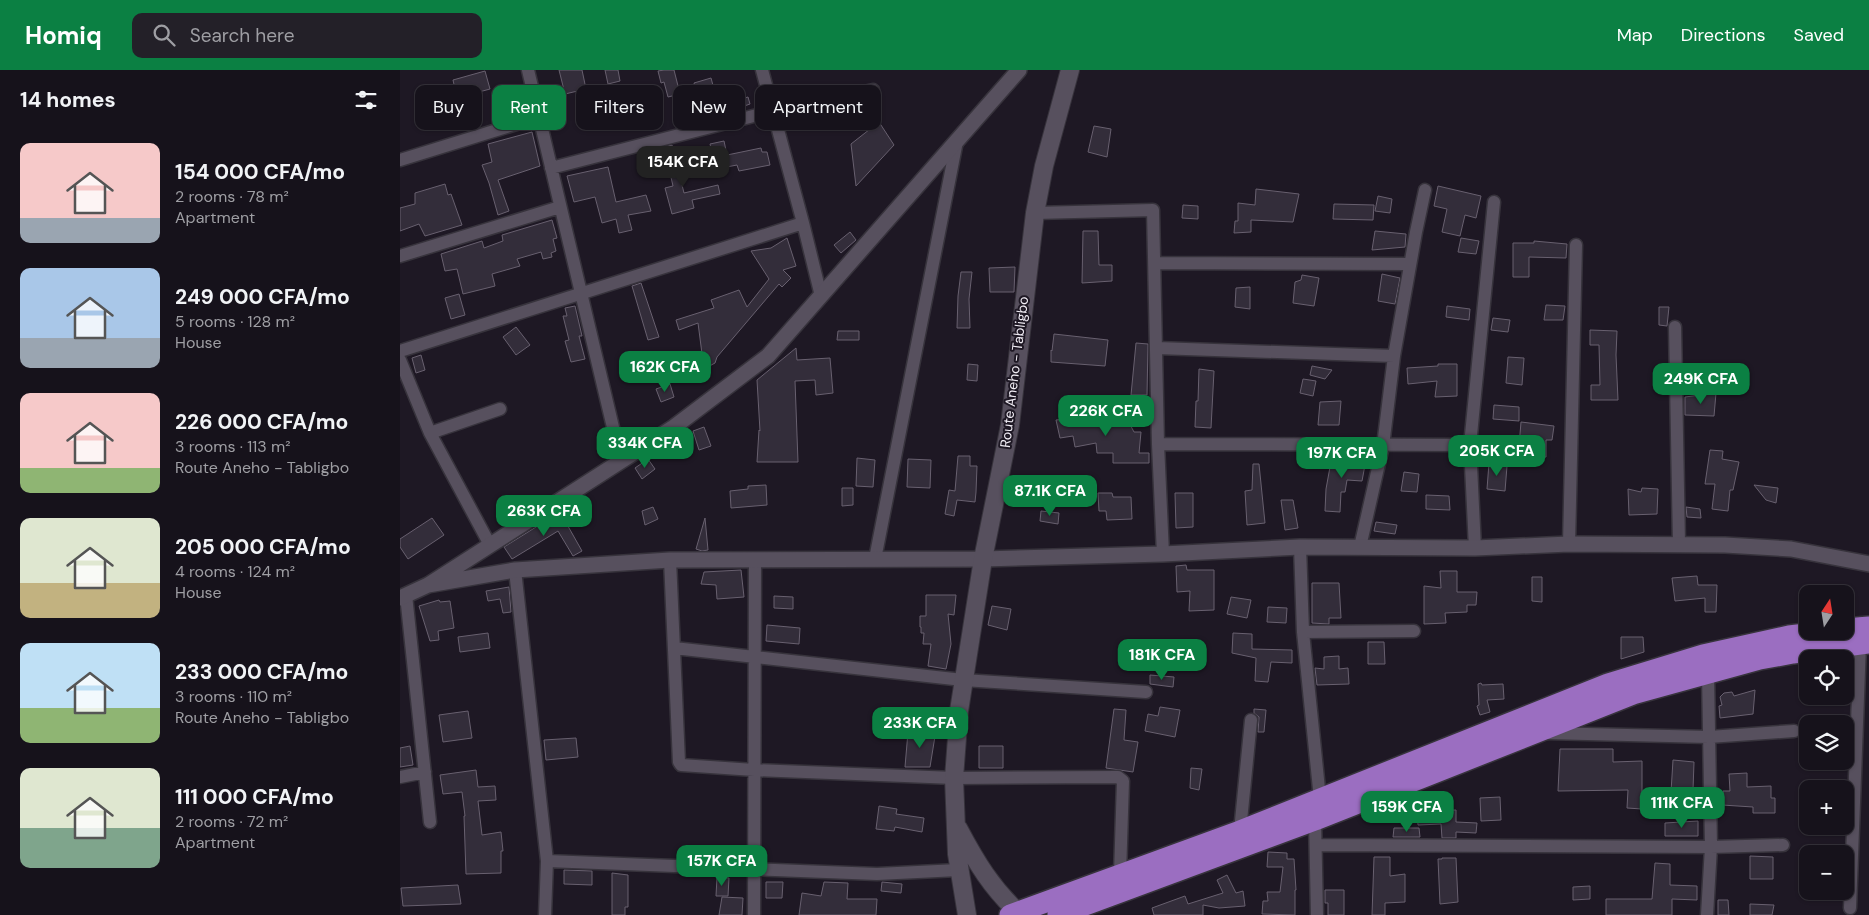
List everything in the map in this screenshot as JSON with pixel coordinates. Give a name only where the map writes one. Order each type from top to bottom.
[{"type":"highway","points":[[1854,633],[1866,638]]},
{"type":"highway","points":[[1016,914],[1240,831],[1616,682],[1703,655],[1799,635]]},
{"type":"highway","points":[[1058,915],[1315,820],[1633,694],[1760,659],[1866,638]]},
{"type":"main road","name":"Route Aneho - Tabligbo","points":[[967,915],[958,870],[954,778],[955,745],[963,680],[983,559],[1010,425],[1036,213],[1044,166],[1070,70]]},
{"type":"main road","points":[[957,826],[984,875],[1016,914]]},
{"type":"street","points":[[528,70],[532,85]]},
{"type":"street","points":[[762,70],[766,85]]},
{"type":"street","points":[[430,822],[403,597],[428,585],[674,427],[768,356],[1019,70]]},
{"type":"street","points":[[551,168],[755,116]]},
{"type":"street","points":[[400,160],[497,130]]},
{"type":"street","points":[[542,130],[621,461]]},
{"type":"street","points":[[778,130],[821,296]]},
{"type":"street","points":[[875,560],[957,141]]},
{"type":"street","points":[[1360,547],[1383,446],[1394,356],[1425,190]]},
{"type":"street","points":[[1475,548],[1470,445],[1494,202]]},
{"type":"street","points":[[400,256],[560,208]]},
{"type":"street","points":[[1036,213],[1153,210],[1158,444],[1164,554]]},
{"type":"street","points":[[400,351],[803,223]]},
{"type":"street","points":[[1569,544],[1576,245]]},
{"type":"street","points":[[1155,263],[1410,264]]},
{"type":"street","points":[[1675,327],[1680,544]]},
{"type":"street","points":[[1157,348],[1394,356]]},
{"type":"street","points":[[400,360],[430,433],[490,545]]},
{"type":"street","points":[[430,433],[500,409]]},
{"type":"street","points":[[1158,444],[1470,445]]},
{"type":"street","points":[[428,585],[515,570],[670,560],[983,559],[1164,554],[1300,547],[1475,548],[1569,544],[1680,544],[1792,550],[1869,564]]},
{"type":"street","points":[[1300,547],[1303,632],[1320,799]]},
{"type":"street","points":[[670,560],[679,762],[681,765],[754,770],[954,778],[1118,777],[1124,781],[1120,874]]},
{"type":"street","points":[[754,915],[755,560]]},
{"type":"street","points":[[515,570],[547,861],[545,915]]},
{"type":"street","points":[[1303,632],[1414,631]]},
{"type":"street","points":[[1850,908],[1866,638]]},
{"type":"street","points":[[674,648],[963,680],[1146,692]]},
{"type":"street","points":[[1707,915],[1711,847],[1708,673]]},
{"type":"street","points":[[1240,831],[1251,720]]},
{"type":"street","points":[[1536,733],[1709,737],[1794,731]]},
{"type":"street","points":[[400,778],[425,772]]},
{"type":"street","points":[[1315,820],[1317,915]]},
{"type":"street","points":[[1316,844],[1711,847],[1783,845]]},
{"type":"street","points":[[547,861],[877,874],[958,870]]},
{"type":"building","points":[[559,70],[582,70],[585,85],[576,85],[576,91],[566,94],[566,85],[563,85]]},
{"type":"building","points":[[605,70],[618,70],[620,81],[608,84]]},
{"type":"building","points":[[674,70],[678,85],[673,85],[673,96],[668,97],[664,82],[661,83],[658,71]]},
{"type":"building","points":[[485,71],[490,89],[482,91],[482,85],[454,85],[453,80]]},
{"type":"building","points":[[711,78],[713,85],[694,85],[694,83]]},
{"type":"building","points":[[748,97],[750,104],[745,106],[745,98]]},
{"type":"building","points":[[881,125],[894,145],[856,186],[851,144],[869,130],[881,130]]},
{"type":"building","points":[[1094,126],[1111,129],[1107,157],[1088,152]]},
{"type":"building","points":[[532,132],[540,166],[498,180],[509,211],[498,215],[482,165],[492,162],[488,144]]},
{"type":"building","points":[[724,141],[727,155],[761,148],[762,152],[767,152],[770,165],[739,171],[737,165],[716,169],[710,144]]},
{"type":"building","points":[[672,145],[684,193],[718,185],[720,194],[692,200],[694,208],[672,214],[665,188],[673,186],[664,147]]},
{"type":"building","points":[[608,167],[616,202],[646,195],[651,211],[628,215],[632,230],[619,233],[616,219],[602,223],[595,197],[574,202],[567,176]]},
{"type":"building","points":[[445,184],[448,195],[451,194],[462,225],[425,236],[419,224],[400,231],[400,208],[415,204],[415,193]]},
{"type":"building","points":[[1438,186],[1481,196],[1476,218],[1465,215],[1460,236],[1442,232],[1447,209],[1434,206]]},
{"type":"building","points":[[1256,189],[1299,194],[1293,222],[1251,220],[1251,232],[1234,233],[1235,221],[1238,221],[1238,203],[1255,205]]},
{"type":"building","points":[[1378,196],[1392,199],[1390,213],[1375,211]]},
{"type":"building","points":[[1334,204],[1374,205],[1373,220],[1333,219]]},
{"type":"building","points":[[1183,205],[1198,206],[1198,219],[1182,218]]},
{"type":"building","points":[[552,220],[557,238],[553,239],[556,251],[551,253],[552,257],[543,259],[541,252],[517,259],[520,266],[492,274],[495,286],[463,294],[457,269],[445,271],[441,254],[482,241],[484,248],[503,241],[502,235]]},
{"type":"building","points":[[1083,231],[1098,231],[1099,265],[1112,265],[1112,281],[1082,283]]},
{"type":"building","points":[[1375,231],[1406,234],[1405,247],[1372,250]]},
{"type":"building","points":[[850,232],[856,240],[841,253],[834,245]]},
{"type":"building","points":[[787,238],[796,266],[783,270],[791,278],[782,287],[779,284],[717,357],[715,363],[704,369],[698,323],[679,330],[676,320],[714,308],[711,300],[739,290],[747,307],[769,279],[751,251],[771,248]]},
{"type":"building","points":[[1461,238],[1479,241],[1476,254],[1458,252]]},
{"type":"building","points":[[1534,241],[1567,244],[1566,258],[1529,257],[1529,277],[1513,277],[1513,243],[1534,243]]},
{"type":"building","points":[[1015,267],[1014,292],[990,292],[989,268]]},
{"type":"building","points":[[961,272],[972,272],[969,299],[970,328],[957,328]]},
{"type":"building","points":[[1382,274],[1400,278],[1395,304],[1378,301]]},
{"type":"building","points":[[1302,275],[1319,278],[1314,306],[1293,303],[1295,282],[1301,280]]},
{"type":"building","points":[[641,283],[659,337],[648,340],[632,286]]},
{"type":"building","points":[[1250,287],[1250,309],[1235,307],[1236,288]]},
{"type":"building","points":[[459,294],[465,315],[451,319],[445,298]]},
{"type":"building","points":[[1546,305],[1565,306],[1563,320],[1544,320]]},
{"type":"building","points":[[575,306],[582,336],[579,336],[585,359],[571,362],[565,341],[569,340],[563,316],[567,316],[565,308]]},
{"type":"building","points":[[1447,306],[1470,309],[1469,320],[1446,317]]},
{"type":"building","points":[[1659,307],[1669,307],[1667,326],[1659,325]]},
{"type":"building","points":[[1493,318],[1510,320],[1508,332],[1491,330]]},
{"type":"building","points":[[516,327],[530,345],[516,355],[503,337]]},
{"type":"building","points":[[1590,330],[1617,331],[1618,400],[1591,400],[1591,385],[1600,385],[1599,345],[1590,345]]},
{"type":"building","points":[[838,331],[859,331],[859,340],[837,340]]},
{"type":"building","points":[[1054,334],[1108,340],[1105,366],[1051,362]]},
{"type":"building","points":[[1136,343],[1148,344],[1147,395],[1131,395]]},
{"type":"building","points":[[796,348],[797,360],[830,358],[833,393],[816,395],[815,380],[795,381],[798,462],[757,462],[760,431],[757,380]]},
{"type":"building","points":[[421,355],[425,370],[416,373],[412,358]]},
{"type":"building","points":[[1508,357],[1524,358],[1522,385],[1506,383]]},
{"type":"building","points":[[968,364],[978,365],[977,381],[967,380]]},
{"type":"building","points":[[1438,364],[1457,364],[1457,396],[1435,397],[1437,381],[1408,384],[1407,368],[1438,366]]},
{"type":"building","points":[[1312,366],[1332,370],[1325,379],[1310,375]]},
{"type":"building","points":[[1199,369],[1214,371],[1211,428],[1195,427]]},
{"type":"building","points":[[1303,379],[1316,381],[1313,396],[1300,393]]},
{"type":"building","points":[[670,384],[674,397],[661,402],[656,389]]},
{"type":"building","points":[[1716,393],[1714,416],[1685,415],[1685,397]]},
{"type":"building","points":[[1341,401],[1339,425],[1318,425],[1320,402]]},
{"type":"building","points":[[1494,405],[1519,407],[1519,421],[1493,419]]},
{"type":"building","points":[[1125,415],[1134,432],[1141,432],[1139,453],[1149,453],[1149,463],[1113,463],[1113,453],[1097,453],[1096,443],[1075,447],[1073,436],[1060,438],[1056,420],[1094,416],[1094,418]]},
{"type":"building","points":[[1521,422],[1554,426],[1552,440],[1546,440],[1546,457],[1518,458]]},
{"type":"building","points":[[704,427],[711,446],[699,450],[693,431]]},
{"type":"building","points":[[1710,450],[1723,451],[1722,459],[1739,462],[1733,490],[1730,490],[1728,511],[1712,509],[1715,484],[1705,484]]},
{"type":"building","points":[[1356,454],[1367,454],[1362,481],[1347,480],[1345,492],[1341,492],[1340,512],[1325,511],[1326,489],[1332,456],[1355,459]]},
{"type":"building","points":[[958,456],[970,456],[970,466],[977,466],[976,492],[975,502],[957,500],[954,516],[945,514],[949,490],[955,491]]},
{"type":"building","points":[[857,458],[875,460],[873,487],[856,486]]},
{"type":"building","points":[[648,459],[655,469],[642,479],[635,468]]},
{"type":"building","points":[[908,459],[931,460],[930,488],[907,487]]},
{"type":"building","points":[[1489,463],[1507,466],[1505,491],[1487,489]]},
{"type":"building","points":[[1253,464],[1259,464],[1265,523],[1247,525],[1245,491],[1252,490]]},
{"type":"building","points":[[1404,472],[1419,474],[1417,492],[1401,491]]},
{"type":"building","points":[[766,485],[767,505],[731,508],[730,491],[748,489],[748,486]]},
{"type":"building","points":[[1754,485],[1778,488],[1776,503],[1766,500]]},
{"type":"building","points":[[842,488],[853,488],[853,505],[842,506]]},
{"type":"building","points":[[1642,488],[1658,489],[1657,514],[1629,515],[1628,489],[1641,492]]},
{"type":"building","points":[[1098,493],[1112,493],[1113,497],[1131,497],[1132,519],[1107,520],[1106,511],[1099,511]]},
{"type":"building","points":[[1175,493],[1193,493],[1193,527],[1176,528]]},
{"type":"building","points":[[1426,495],[1449,496],[1450,510],[1426,509]]},
{"type":"building","points":[[1281,500],[1293,500],[1298,528],[1285,530]]},
{"type":"building","points":[[653,507],[658,519],[645,525],[642,511]]},
{"type":"building","points":[[1686,507],[1700,509],[1701,518],[1687,517]]},
{"type":"building","points":[[1041,511],[1059,513],[1058,524],[1040,521]]},
{"type":"building","points":[[560,512],[582,551],[573,556],[558,531],[512,559],[504,547]]},
{"type":"building","points":[[432,518],[444,535],[408,559],[400,547],[400,539]]},
{"type":"building","points":[[705,518],[708,550],[702,551],[696,549]]},
{"type":"building","points":[[1376,522],[1397,525],[1395,534],[1374,531]]},
{"type":"building","points":[[1186,565],[1187,570],[1214,570],[1214,610],[1189,611],[1190,591],[1177,592],[1176,566]]},
{"type":"building","points":[[741,570],[744,597],[717,599],[716,585],[701,584],[704,572]]},
{"type":"building","points":[[1440,571],[1457,571],[1457,592],[1477,592],[1476,605],[1467,605],[1467,612],[1445,613],[1446,623],[1424,624],[1424,586],[1441,588]]},
{"type":"building","points":[[1697,576],[1698,585],[1717,585],[1716,612],[1705,612],[1705,598],[1675,601],[1672,578]]},
{"type":"building","points":[[1532,577],[1542,577],[1542,602],[1532,601]]},
{"type":"building","points":[[1312,583],[1339,583],[1341,618],[1329,618],[1329,624],[1312,623]]},
{"type":"building","points":[[509,587],[511,612],[503,613],[500,599],[488,601],[486,591]]},
{"type":"building","points":[[926,595],[956,595],[954,615],[948,614],[951,644],[946,669],[928,666],[931,644],[923,644],[924,633],[921,633],[920,627],[920,616],[926,616]]},
{"type":"building","points":[[774,596],[793,597],[793,609],[774,608]]},
{"type":"building","points":[[1231,597],[1251,600],[1247,618],[1227,614]]},
{"type":"building","points":[[439,600],[440,602],[450,601],[454,628],[438,631],[439,640],[430,641],[419,606]]},
{"type":"building","points":[[992,606],[1011,609],[1007,630],[988,625]]},
{"type":"building","points":[[1268,607],[1287,608],[1286,623],[1267,622]]},
{"type":"building","points":[[767,625],[800,628],[799,644],[766,641]]},
{"type":"building","points":[[488,633],[490,648],[460,652],[458,637]]},
{"type":"building","points":[[1233,633],[1252,634],[1252,649],[1292,650],[1292,663],[1271,662],[1268,682],[1255,681],[1256,658],[1232,653]]},
{"type":"building","points":[[1621,637],[1643,637],[1644,652],[1621,659]]},
{"type":"building","points":[[1368,642],[1384,642],[1385,664],[1368,664]]},
{"type":"building","points":[[1339,656],[1339,669],[1348,668],[1349,684],[1317,685],[1315,668],[1324,669],[1324,657]]},
{"type":"building","points":[[1150,675],[1174,677],[1173,687],[1150,684]]},
{"type":"building","points":[[1481,683],[1482,685],[1503,684],[1504,699],[1487,700],[1490,712],[1480,715],[1477,706],[1479,705],[1478,684]]},
{"type":"building","points":[[1755,690],[1753,714],[1720,718],[1719,706],[1722,705],[1720,697],[1724,693],[1732,692],[1734,696]]},
{"type":"building","points":[[1160,707],[1180,710],[1175,737],[1145,731],[1148,714],[1158,716]]},
{"type":"building","points":[[1114,709],[1126,710],[1124,740],[1138,742],[1133,772],[1106,768]]},
{"type":"building","points":[[1254,709],[1266,710],[1264,732],[1258,732],[1259,717],[1254,713]]},
{"type":"building","points":[[468,711],[472,738],[443,742],[439,715]]},
{"type":"building","points":[[936,730],[930,767],[905,767],[908,732]]},
{"type":"building","points":[[576,738],[578,757],[546,760],[544,740]]},
{"type":"building","points":[[410,746],[413,765],[400,767],[400,748]]},
{"type":"building","points":[[979,746],[1003,746],[1003,768],[979,768]]},
{"type":"building","points":[[1560,749],[1613,749],[1613,762],[1642,761],[1642,809],[1627,808],[1628,790],[1558,791]]},
{"type":"building","points":[[1673,760],[1694,762],[1693,790],[1671,792]]},
{"type":"building","points":[[1191,768],[1202,769],[1199,790],[1190,788]]},
{"type":"building","points":[[476,770],[478,787],[495,786],[496,800],[478,801],[482,835],[501,832],[503,851],[501,851],[501,873],[466,874],[465,816],[462,792],[443,794],[440,775]]},
{"type":"building","points":[[1747,773],[1747,787],[1771,786],[1771,798],[1775,798],[1775,813],[1753,813],[1753,807],[1722,805],[1723,791],[1730,791],[1729,774]]},
{"type":"building","points":[[1500,797],[1501,820],[1481,821],[1480,798]]},
{"type":"building","points":[[879,806],[897,809],[896,814],[924,818],[922,832],[895,827],[894,831],[876,829]]},
{"type":"building","points":[[1456,810],[1456,822],[1477,823],[1476,833],[1456,832],[1456,838],[1442,838],[1441,824],[1418,825],[1417,811]]},
{"type":"building","points":[[1698,821],[1698,836],[1665,836],[1665,823]]},
{"type":"building","points":[[1394,828],[1419,828],[1420,837],[1393,837]]},
{"type":"building","points":[[1268,852],[1287,853],[1287,859],[1294,859],[1295,915],[1262,914],[1263,901],[1268,901],[1267,892],[1280,892],[1283,867],[1267,867]]},
{"type":"building","points":[[1750,856],[1773,857],[1773,879],[1750,879]]},
{"type":"building","points":[[1374,857],[1390,857],[1390,876],[1405,874],[1405,902],[1385,903],[1385,915],[1372,915]]},
{"type":"building","points":[[1456,858],[1458,902],[1440,904],[1438,859]]},
{"type":"building","points":[[1655,863],[1670,864],[1670,885],[1697,886],[1697,900],[1672,899],[1672,915],[1606,915],[1606,899],[1652,899]]},
{"type":"building","points":[[564,870],[592,871],[592,885],[564,884]]},
{"type":"building","points":[[612,873],[628,875],[628,907],[625,907],[625,915],[612,915]]},
{"type":"building","points":[[1227,875],[1236,893],[1243,891],[1245,906],[1219,908],[1203,905],[1203,915],[1154,915],[1152,908],[1185,896],[1188,904],[1223,893],[1217,880]]},
{"type":"building","points":[[717,877],[729,878],[728,896],[716,896]]},
{"type":"building","points":[[766,882],[783,882],[782,898],[766,898]]},
{"type":"building","points":[[824,882],[848,883],[847,899],[877,899],[876,915],[799,915],[802,893],[821,896]]},
{"type":"building","points":[[882,882],[902,884],[901,893],[881,891]]},
{"type":"building","points":[[458,885],[461,904],[403,906],[401,888]]},
{"type":"building","points":[[1590,886],[1590,899],[1573,900],[1573,887]]},
{"type":"building","points":[[1325,890],[1344,890],[1344,915],[1328,915],[1328,903],[1325,903]]},
{"type":"building","points":[[722,897],[743,898],[742,915],[719,915]]},
{"type":"building","points":[[1718,900],[1728,900],[1729,915],[1718,915]]},
{"type":"building","points":[[1750,904],[1774,905],[1772,915],[1750,915]]}]
